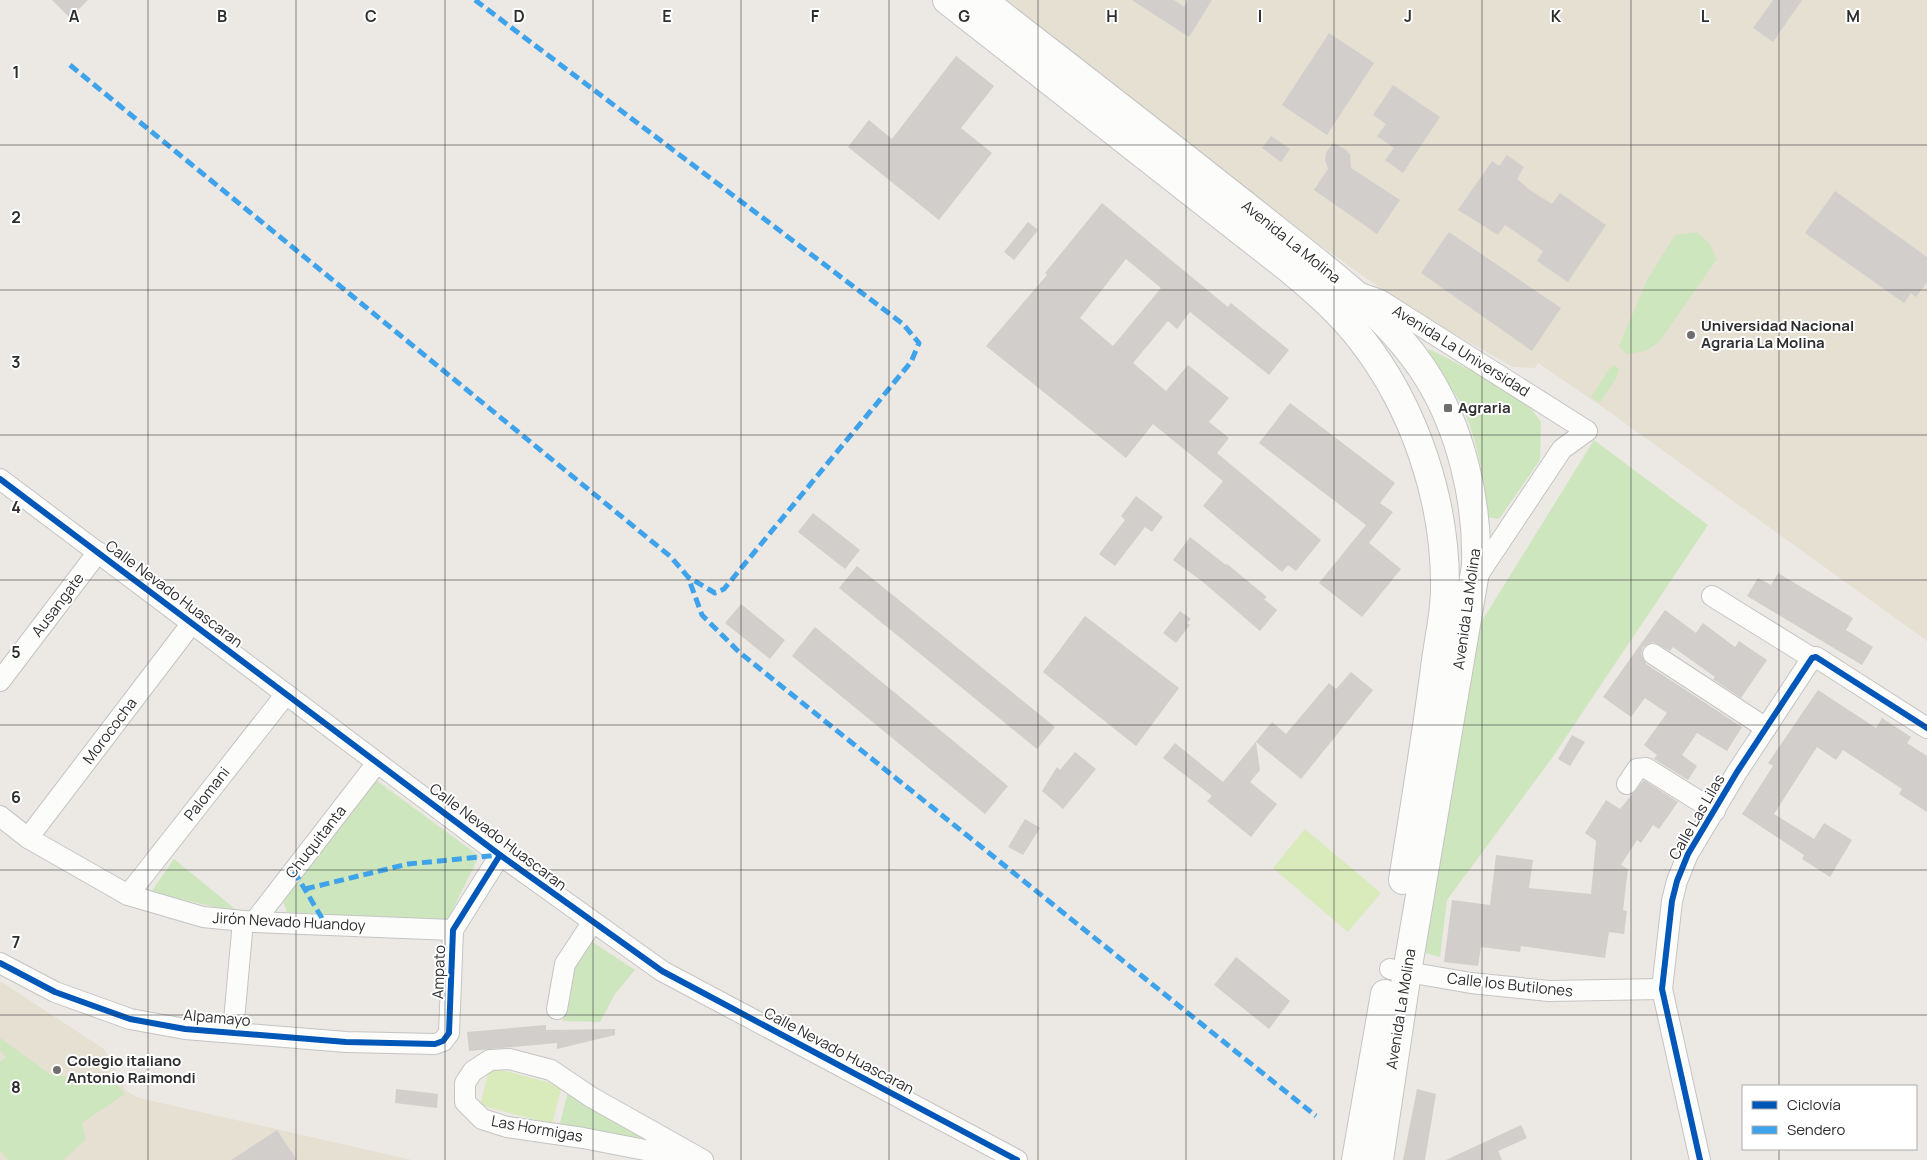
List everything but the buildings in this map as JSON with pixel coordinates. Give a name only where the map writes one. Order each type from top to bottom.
[{"type":"main road","name":"Avenida La Molina","points":[[947,0],[1292,270],[1342,298],[1395,332],[1427,375],[1451,426],[1471,492],[1477,548],[1474,582],[1398,970],[1356,1160]]},
{"type":"main road","name":"Avenida La Molina","points":[[982,0],[1165,142],[1342,298],[1361,338],[1395,389],[1407,413],[1421,450],[1434,496],[1440,534],[1445,590],[1398,970],[1379,1160]]},
{"type":"main road","points":[[1445,590],[1461,589],[1474,582]]},
{"type":"street","name":"Avenida La Universidad","points":[[1342,298],[1366,294],[1380,300],[1587,431],[1562,449],[1474,582]]},
{"type":"street","name":"Avenida La Universidad","points":[[1562,449],[1566,416]]},
{"type":"street","name":"Calle Nevado Huascaran","points":[[1,482],[98,552],[500,855],[592,923],[662,971],[1017,1160]]},
{"type":"street","name":"Ausangate","points":[[0,682],[98,552]]},
{"type":"street","points":[[1712,596],[1927,728]]},
{"type":"street","name":"Morococha","points":[[28,838],[192,623]]},
{"type":"street","points":[[1653,654],[1766,728]]},
{"type":"street","name":"Calle Las Lilas","points":[[1700,1160],[1662,989],[1672,901],[1688,854],[1766,728],[1814,657]]},
{"type":"street","name":"Palomani","points":[[128,895],[286,694]]},
{"type":"street","name":"Chuquitanta","points":[[249,921],[377,763]]},
{"type":"street","points":[[1627,784],[1637,769],[1646,768],[1714,811]]},
{"type":"street","name":"Jirón Nevado Huandoy","points":[[0,816],[28,838],[128,895],[203,917],[249,921],[453,930]]},
{"type":"street","name":"Ampato","points":[[443,1041],[449,1033],[453,930],[500,855]]},
{"type":"street","points":[[233,1032],[249,921]]},
{"type":"street","points":[[557,1009],[565,964],[592,923]]},
{"type":"street","name":"Alpamayo","points":[[0,963],[55,992],[130,1019],[186,1029],[346,1042],[435,1044],[443,1041]]},
{"type":"street","name":"Calle los Butilones","points":[[1398,970],[1471,983],[1549,991],[1662,989]]},
{"type":"street","name":"Las Hormigas","points":[[697,1160],[583,1138],[507,1127],[482,1119],[465,1102],[465,1083],[473,1071],[490,1060],[508,1058],[551,1070],[591,1097],[703,1160]]},
{"type":"shaded area","name":"Universidad Nacional Agraria La Molina","points":[[1000,0],[1927,0],[1927,641],[1604,408],[1538,363],[1535,368],[1513,367],[1405,306],[1235,184]]},
{"type":"shaded area","name":"Colegio italiano Antonio Raimondi","points":[[0,981],[104,1049],[126,1091],[139,1098],[412,1160],[0,1160]]},
{"type":"green space","points":[[1697,232],[1709,243],[1717,259],[1659,342],[1646,351],[1627,354],[1619,346],[1647,280],[1675,235]]},
{"type":"green space","points":[[1429,349],[1523,397],[1541,422],[1540,460],[1499,519],[1487,517],[1482,472],[1470,426],[1458,399],[1427,355]]},
{"type":"green space","points":[[1614,365],[1619,369],[1617,377],[1600,403],[1591,397],[1609,369]]},
{"type":"green space","points":[[1594,440],[1708,525],[1552,758],[1447,900],[1440,957],[1421,952],[1472,637]]},
{"type":"green space","points":[[376,780],[479,856],[447,921],[287,912],[283,901]]},
{"type":"green space","points":[[1305,829],[1381,893],[1348,932],[1273,868]]},
{"type":"green space","points":[[174,859],[240,913],[151,892]]},
{"type":"green space","points":[[591,941],[635,970],[615,994],[600,1022],[563,1021],[567,988],[573,969],[577,959]]},
{"type":"green space","points":[[0,1038],[50,1074],[104,1082],[111,1078],[125,1094],[82,1123],[86,1139],[64,1160],[8,1160],[0,1151],[0,1062],[6,1057],[0,1051]]},
{"type":"green space","points":[[490,1067],[562,1086],[552,1124],[480,1105]]},
{"type":"green space","points":[[568,1091],[657,1140],[559,1127]]},
{"type":"marked path","points":[[475,0],[903,324],[919,343],[911,362],[724,589],[715,593],[688,577]]},
{"type":"marked path","points":[[70,65],[671,557],[688,577],[702,615],[739,652],[1316,1116]]},
{"type":"marked path","points":[[305,889],[408,864],[500,855]]},
{"type":"marked path","points":[[294,871],[326,925]]},
{"type":"cycle path","points":[[0,479],[500,855],[662,971],[1017,1160]]},
{"type":"cycle path","points":[[1700,1160],[1662,989],[1672,901],[1677,881],[1688,854],[1737,772],[1812,658],[1816,657],[1927,728]]},
{"type":"cycle path","points":[[0,963],[55,992],[130,1019],[185,1029],[346,1042],[435,1044],[443,1041],[449,1033],[453,930],[500,855]]},
{"type":"place","name":"Universidad Nacional Agraria La Molina","points":[[1691,335]]},
{"type":"place","name":"Agraria","points":[[1448,408]]},
{"type":"place","name":"Colegio italiano Antonio Raimondi","points":[[57,1070]]}]
